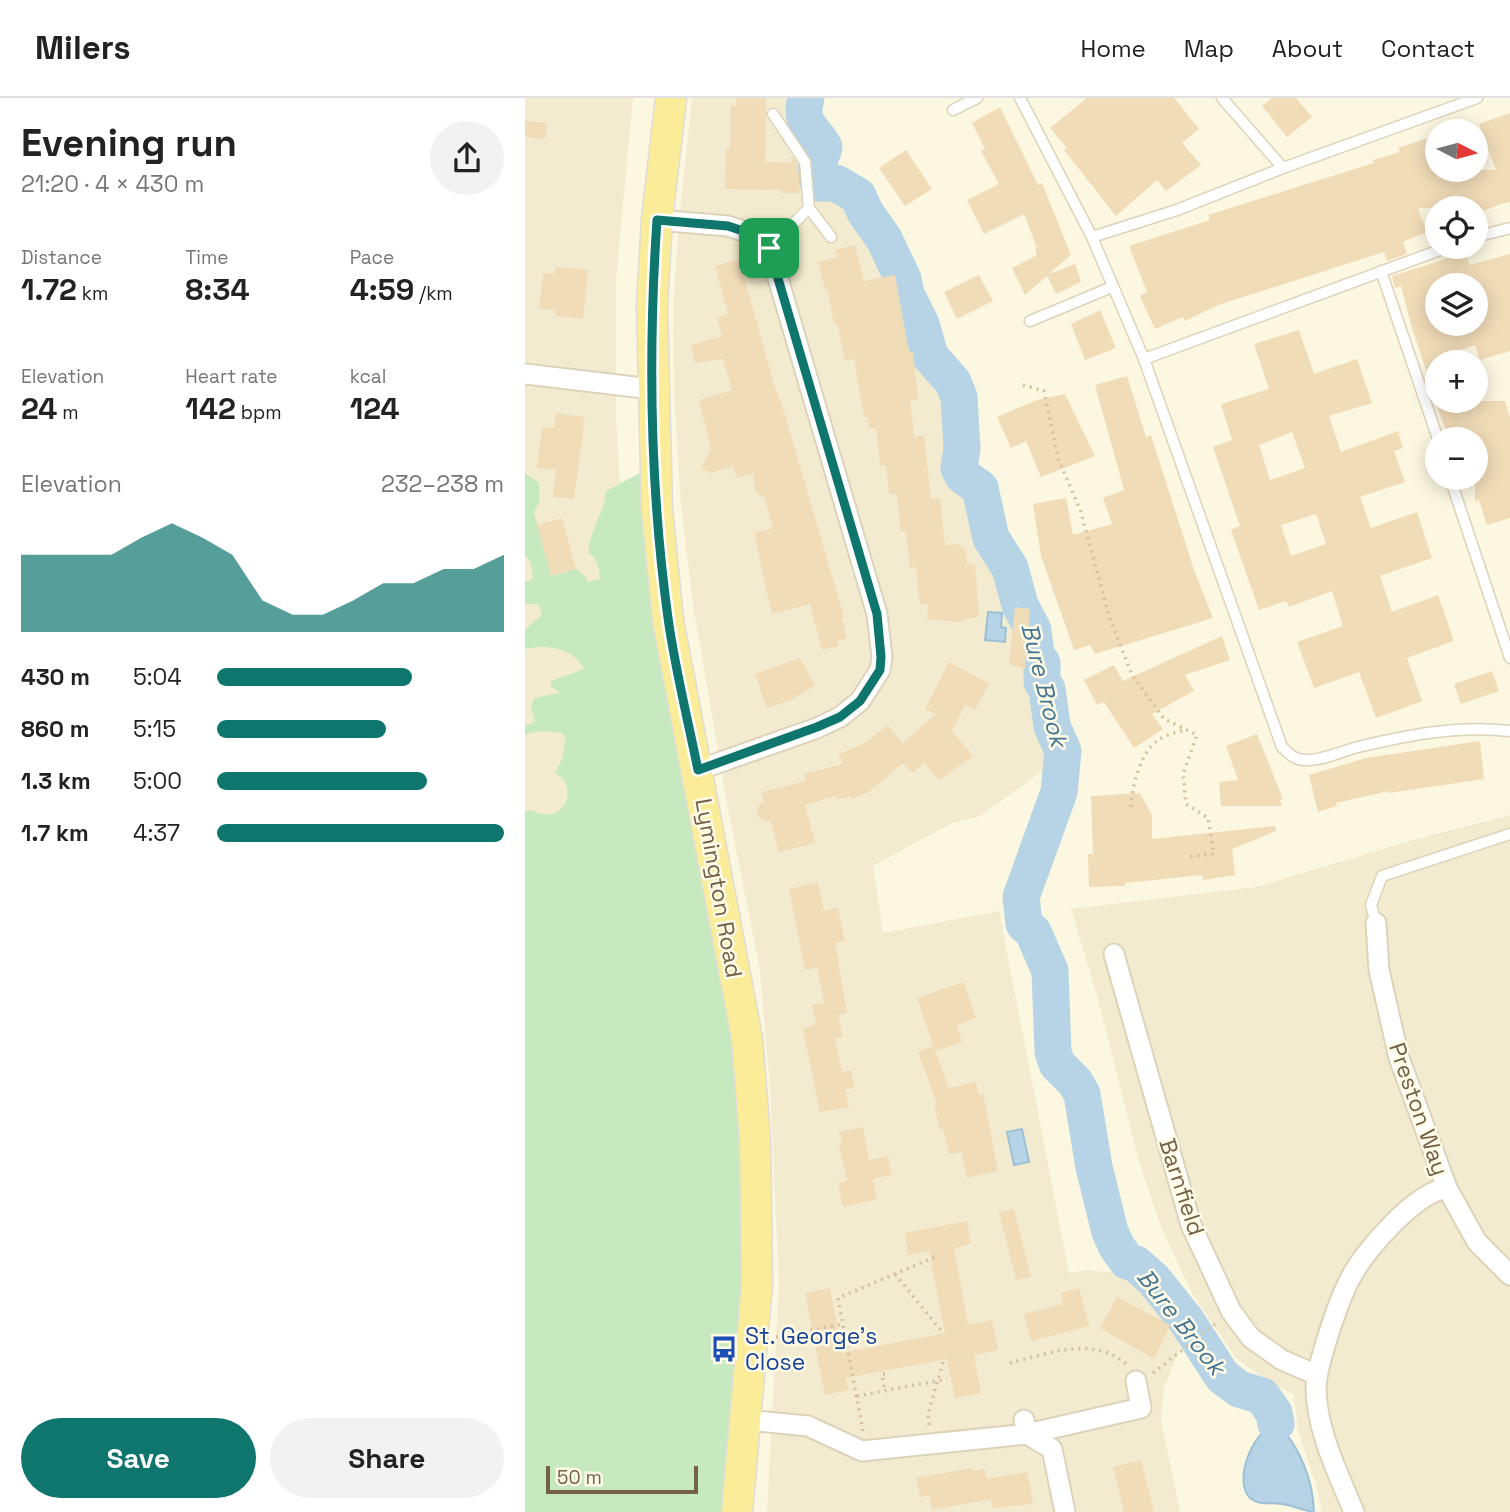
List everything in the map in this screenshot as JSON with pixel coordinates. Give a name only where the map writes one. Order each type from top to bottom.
[{"type":"main road","name":"Lymington Road","points":[[671,98],[657,220],[652,305],[657,510],[668,620],[747,1038],[755,1139],[757,1283],[737,1512]]},
{"type":"street","points":[[657,220],[728,226],[749,233],[769,248],[877,614],[881,657],[880,670],[860,701],[840,717],[698,770]]},
{"type":"street","points":[[525,374],[652,389]]},
{"type":"street","name":"Preston Way","points":[[1376,923],[1379,970],[1399,1058],[1447,1188],[1477,1242],[1510,1275]]},
{"type":"street","name":"Barnfield","points":[[1114,954],[1191,1225],[1231,1311],[1251,1338],[1282,1360],[1317,1375]]},
{"type":"street","points":[[1354,1512],[1324,1438],[1316,1391],[1317,1375],[1329,1333],[1351,1276],[1389,1228],[1436,1190],[1447,1188]]},
{"type":"street","points":[[747,1420],[808,1426],[862,1451],[933,1444],[1141,1408],[1137,1375]]},
{"type":"street","points":[[1025,1427],[1052,1449],[1065,1512]]},
{"type":"lane","points":[[953,110],[977,98]]},
{"type":"lane","points":[[1020,98],[1092,237],[1144,359],[1282,747],[1290,755],[1307,761],[1389,740],[1463,729],[1510,731]]},
{"type":"lane","points":[[1222,98],[1283,168]]},
{"type":"lane","points":[[1438,98],[1444,109]]},
{"type":"lane","points":[[1092,237],[1177,210],[1283,168],[1477,98]]},
{"type":"lane","points":[[773,114],[805,162],[809,208],[831,237]]},
{"type":"lane","points":[[769,248],[809,208]]},
{"type":"lane","points":[[1488,234],[1510,228]]},
{"type":"lane","points":[[1144,359],[1425,255]]},
{"type":"lane","points":[[1381,271],[1433,427]]},
{"type":"lane","points":[[1031,321],[1112,287]]},
{"type":"lane","points":[[1454,490],[1510,658]]},
{"type":"lane","points":[[1376,923],[1371,905],[1382,876],[1510,834]]},
{"type":"path","points":[[1023,385],[1044,391],[1058,458],[1081,512],[1109,617],[1132,675],[1164,719],[1197,735],[1183,775],[1186,804],[1207,818],[1215,854],[1186,857]]},
{"type":"path","points":[[1131,807],[1132,788],[1148,750],[1157,741],[1186,730]]},
{"type":"path","points":[[867,1451],[838,1298],[935,1257]]},
{"type":"path","points":[[895,1273],[943,1334]]},
{"type":"path","points":[[1010,1363],[1092,1347],[1100,1348],[1137,1375],[1231,1311]]},
{"type":"path","points":[[769,1338],[843,1324]]},
{"type":"path","points":[[933,1444],[928,1414],[944,1359]]},
{"type":"path","points":[[885,1374],[882,1374],[885,1391]]},
{"type":"path","points":[[857,1396],[947,1380]]},
{"type":"shaded area","points":[[525,98],[633,98],[616,279],[616,419],[624,550],[661,854],[525,898]]},
{"type":"shaded area","points":[[692,98],[806,98],[810,153],[830,189],[875,240],[891,247],[903,260],[1038,626],[1053,677],[1061,724],[1056,761],[980,816],[952,823],[873,866],[883,933],[999,911],[1069,1273],[1087,1270],[1116,1273],[1143,1291],[1171,1318],[1180,1348],[1164,1388],[1161,1419],[1180,1512],[767,1512],[779,1282],[770,1087],[760,971],[728,809],[693,605],[681,504],[674,393],[673,308]]},
{"type":"shaded area","points":[[1510,815],[1510,1512],[1322,1512],[1316,1484],[1298,1431],[1294,1394],[1275,1386],[1236,1358],[1192,1293],[1161,1227],[1139,1162],[1097,996],[1071,909],[1256,887],[1406,842]]},
{"type":"green space","points":[[525,473],[539,483],[539,502],[534,512],[551,576],[576,569],[586,577],[587,582],[600,579],[596,562],[589,553],[589,546],[606,491],[640,473],[645,482],[707,863],[749,1150],[731,1512],[525,1512],[525,812],[531,810],[553,814],[561,809],[567,794],[562,778],[555,773],[562,759],[566,739],[561,733],[552,732],[525,735],[525,726],[535,722],[531,707],[534,698],[560,693],[551,686],[551,681],[584,669],[573,656],[559,649],[525,649],[525,630],[542,614],[538,604],[525,604],[525,581],[529,582],[533,577],[531,563],[525,555]]},
{"type":"water","points":[[988,612],[1002,613],[1001,627],[1006,628],[1005,642],[985,640]]},
{"type":"water","points":[[1022,1129],[1029,1162],[1014,1165],[1007,1132]]},
{"type":"water","points":[[1276,1424],[1292,1442],[1304,1464],[1314,1512],[1257,1502],[1250,1498],[1245,1490],[1244,1469],[1253,1446],[1267,1428]]},
{"type":"building","points":[[736,98],[766,98],[765,162],[791,163],[793,157],[798,165],[800,193],[725,189],[726,149],[730,149],[731,105],[736,106]]},
{"type":"building","points":[[1087,98],[1174,98],[1199,129],[1182,143],[1201,165],[1166,191],[1157,180],[1116,216],[1050,128]]},
{"type":"building","points":[[1272,98],[1296,98],[1312,117],[1287,137],[1262,106]]},
{"type":"building","points":[[1000,107],[1038,185],[1042,183],[1071,255],[1049,274],[1075,264],[1081,282],[1056,294],[1047,276],[1025,295],[1012,268],[1037,255],[1037,248],[1024,214],[984,234],[967,200],[999,184],[981,151],[985,149],[972,123]]},
{"type":"building","points":[[1510,113],[1510,203],[1488,209],[1488,196],[1425,196],[1425,208],[1418,208],[1425,233],[1403,242],[1407,254],[1387,261],[1384,252],[1218,305],[1185,321],[1183,317],[1155,329],[1140,296],[1147,292],[1129,246],[1210,220],[1208,215],[1374,163],[1373,160],[1400,152],[1398,148],[1425,139],[1425,182],[1488,182],[1488,170],[1496,170],[1488,148],[1488,121]]},
{"type":"building","points":[[525,121],[547,123],[545,139],[525,137]]},
{"type":"building","points":[[906,150],[932,189],[905,206],[879,168]]},
{"type":"building","points":[[855,245],[864,281],[895,275],[909,352],[913,352],[918,399],[910,400],[914,437],[924,435],[931,499],[940,498],[945,545],[958,544],[966,551],[967,565],[975,564],[979,616],[958,622],[927,619],[928,604],[920,605],[916,567],[910,568],[906,531],[901,532],[897,494],[889,494],[886,465],[880,465],[876,428],[869,429],[868,417],[864,417],[854,359],[845,360],[818,262],[837,257],[835,250]]},
{"type":"building","points":[[1510,254],[1510,351],[1488,358],[1488,350],[1477,350],[1475,345],[1460,350],[1425,350],[1425,366],[1401,286],[1395,288],[1392,276],[1446,259],[1468,259],[1470,265]]},
{"type":"building","points":[[739,259],[844,617],[847,638],[837,641],[839,646],[822,650],[810,604],[772,614],[754,533],[773,528],[764,497],[756,492],[753,473],[737,478],[733,466],[711,473],[701,468],[711,449],[699,400],[732,390],[723,359],[695,363],[691,345],[722,336],[717,318],[728,314],[715,266]]},
{"type":"building","points":[[555,267],[588,270],[583,319],[555,316],[555,310],[539,309],[543,273],[554,274]]},
{"type":"building","points":[[979,275],[993,301],[957,319],[944,292]]},
{"type":"building","points":[[1100,310],[1116,348],[1085,360],[1071,324]]},
{"type":"building","points":[[1299,330],[1314,374],[1357,359],[1372,403],[1329,416],[1341,452],[1398,431],[1403,448],[1394,451],[1405,482],[1360,497],[1371,528],[1417,512],[1432,558],[1380,576],[1392,612],[1438,595],[1454,641],[1407,658],[1422,701],[1376,718],[1359,672],[1314,688],[1297,642],[1343,626],[1332,591],[1289,607],[1286,601],[1259,610],[1231,530],[1240,526],[1213,447],[1232,440],[1221,404],[1269,389],[1254,344]],"holes":[[[1292,432],[1305,468],[1270,480],[1259,445]],[[1316,514],[1326,544],[1291,556],[1281,525]]]},
{"type":"building","points":[[1127,376],[1146,437],[1151,435],[1194,570],[1213,618],[1095,654],[1090,645],[1074,650],[1041,556],[1033,504],[1066,498],[1073,535],[1112,524],[1103,498],[1124,490],[1095,385]]},
{"type":"building","points":[[1065,394],[1095,456],[1041,477],[1026,441],[1011,448],[997,417],[1037,400]]},
{"type":"building","points":[[1488,401],[1505,401],[1510,418],[1510,518],[1487,525],[1479,500],[1475,501],[1475,490],[1488,490],[1488,427],[1445,427],[1439,413],[1488,413]]},
{"type":"building","points":[[556,413],[585,417],[574,499],[553,497],[556,470],[537,468],[542,427],[554,428]]},
{"type":"building","points":[[562,518],[576,569],[551,576],[537,525]]},
{"type":"building","points":[[1015,607],[1030,609],[1025,669],[1009,665]]},
{"type":"building","points":[[1222,636],[1230,660],[1185,675],[1194,691],[1152,714],[1163,729],[1134,748],[1104,702],[1097,705],[1084,680],[1114,665],[1123,681]]},
{"type":"building","points":[[800,658],[815,685],[791,700],[767,708],[755,674]]},
{"type":"building","points":[[949,662],[989,684],[975,710],[965,705],[952,731],[973,756],[939,780],[924,763],[912,773],[903,763],[869,792],[851,799],[850,796],[837,800],[836,796],[805,805],[815,843],[779,852],[771,822],[759,818],[756,809],[764,801],[762,792],[806,781],[804,774],[843,764],[839,754],[867,742],[887,725],[903,743],[936,714],[925,709]]},
{"type":"building","points":[[1492,671],[1499,691],[1461,704],[1454,684]]},
{"type":"building","points":[[1257,734],[1283,799],[1280,800],[1282,806],[1221,806],[1219,782],[1238,780],[1226,746]]},
{"type":"building","points":[[1480,741],[1484,779],[1389,791],[1336,803],[1337,806],[1318,812],[1309,775],[1366,758]]},
{"type":"building","points":[[1140,793],[1152,815],[1152,839],[1275,826],[1276,831],[1232,849],[1235,875],[1203,880],[1202,875],[1125,883],[1125,886],[1089,887],[1088,854],[1093,854],[1091,796]]},
{"type":"building","points":[[818,882],[824,911],[838,908],[845,941],[835,943],[847,1013],[838,1015],[843,1037],[835,1039],[842,1072],[851,1070],[854,1088],[845,1090],[849,1107],[820,1112],[803,1029],[816,1024],[812,1005],[824,1003],[817,968],[805,970],[789,889]]},
{"type":"building","points":[[964,982],[976,1018],[957,1025],[962,1042],[935,1051],[917,998]]},
{"type":"building","points":[[933,1046],[949,1088],[976,1082],[979,1095],[983,1093],[998,1171],[967,1178],[962,1152],[949,1154],[934,1105],[937,1104],[918,1052]]},
{"type":"building","points":[[863,1127],[869,1160],[888,1156],[892,1175],[873,1179],[877,1199],[843,1207],[838,1183],[847,1181],[839,1132]]},
{"type":"building","points":[[1014,1209],[1031,1277],[1016,1280],[999,1212]]},
{"type":"building","points":[[967,1221],[971,1244],[954,1248],[968,1325],[992,1320],[998,1350],[974,1355],[981,1393],[955,1398],[947,1359],[846,1378],[849,1390],[825,1395],[805,1293],[830,1288],[842,1353],[945,1333],[929,1251],[908,1255],[905,1233]]},
{"type":"building","points":[[1079,1288],[1089,1326],[1031,1341],[1024,1314],[1063,1304],[1061,1293]]},
{"type":"building","points":[[1117,1297],[1170,1325],[1154,1359],[1100,1328]]},
{"type":"building","points":[[1141,1460],[1154,1512],[1124,1512],[1113,1467]]},
{"type":"building","points":[[972,1468],[973,1471],[985,1469],[987,1479],[1027,1472],[1033,1504],[992,1508],[991,1499],[932,1510],[929,1495],[920,1497],[916,1478]]},
{"type":"waterway","name":"Bure Brook","points":[[806,98],[805,120],[824,147],[816,169],[819,183],[836,183],[858,196],[865,212],[884,239],[903,279],[906,294],[921,324],[930,356],[953,382],[959,397],[962,449],[959,468],[963,476],[980,488],[991,538],[1010,568],[1020,605],[1033,630],[1036,655],[1042,663],[1042,682],[1047,689],[1052,726],[1063,751],[1059,792],[1021,897],[1024,924],[1033,932],[1050,971],[1053,1052],[1057,1064],[1075,1082],[1082,1094],[1094,1167],[1110,1232],[1127,1261],[1136,1264],[1153,1279],[1186,1320],[1222,1376],[1239,1389],[1262,1396],[1274,1413],[1276,1424]]},
{"type":"place","name":"St. George's Close","points":[[724,1349]]},
{"type":"route","points":[[657,220],[728,226],[749,233],[769,248],[877,614],[880,670],[875,682],[860,701],[840,717],[698,770],[668,620],[657,510],[652,305],[657,220]]}]
